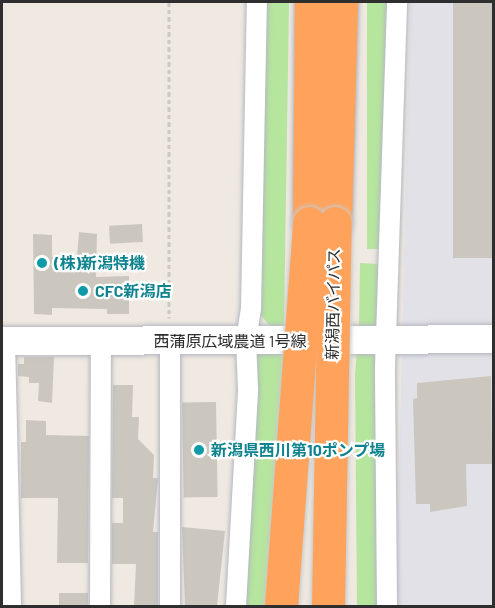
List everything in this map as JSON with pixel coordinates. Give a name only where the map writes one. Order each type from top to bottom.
[{"type":"highway","name":"新潟西バイパス","points":[[312,2],[311,51],[322,223],[333,328],[328,606]]},
{"type":"highway","name":"新潟西バイパス","points":[[303,606],[322,223],[341,2]]},
{"type":"highway","points":[[281,606],[322,223]]},
{"type":"highway","points":[[333,328],[348,606]]},
{"type":"street","points":[[236,606],[248,388],[246,340],[251,308],[256,2]]},
{"type":"street","points":[[387,606],[387,341],[397,2]]},
{"type":"street","name":"西蒲原広域農道 1号線","points":[[3,341],[494,339]]},
{"type":"street","points":[[170,340],[170,606]]},
{"type":"street","points":[[3,341],[11,606]]},
{"type":"street","points":[[100,606],[101,341]]},
{"type":"path","points":[[169,2],[170,340]]},
{"type":"shaded area","points":[[410,2],[493,2],[493,606],[396,606]]},
{"type":"green space","points":[[264,2],[289,2],[284,325],[270,326],[257,311]]},
{"type":"green space","points":[[367,2],[392,2],[392,249],[367,249]]},
{"type":"green space","points":[[360,263],[379,264],[384,310],[375,327],[359,327]]},
{"type":"green space","points":[[369,350],[379,361],[381,606],[357,606],[355,374],[357,351]]},
{"type":"green space","points":[[257,351],[284,351],[273,606],[240,606],[252,361]]},
{"type":"building","points":[[453,2],[494,2],[494,258],[453,258]]},
{"type":"building","points":[[142,224],[143,242],[110,244],[109,226]]},
{"type":"building","points":[[79,232],[97,234],[96,277],[129,276],[129,314],[107,314],[107,309],[52,308],[52,315],[34,314],[33,234],[52,235],[52,257],[77,256]]},
{"type":"building","points":[[24,357],[54,357],[52,403],[38,401],[39,383],[29,383],[29,377],[18,376],[18,364],[24,364]]},
{"type":"building","points":[[491,376],[492,464],[466,464],[467,506],[430,512],[430,504],[416,504],[413,399],[417,398],[417,383]]},
{"type":"building","points":[[113,385],[133,385],[132,417],[139,417],[138,439],[154,455],[153,478],[158,478],[153,532],[158,532],[158,606],[134,606],[136,564],[112,564],[112,523],[123,523],[123,498],[112,498]]},
{"type":"building","name":"新潟県西川第10ポンプ場","points":[[216,402],[218,497],[184,498],[182,403]]},
{"type":"building","points":[[26,420],[46,421],[46,435],[89,436],[88,563],[57,563],[58,498],[21,498],[21,442],[26,442]]},
{"type":"building","points":[[182,527],[225,531],[217,606],[185,606]]},
{"type":"building","points":[[59,593],[88,593],[88,606],[59,606]]},
{"type":"place","name":"(株)新潟特機","points":[[42,263]]},
{"type":"place","name":"CFC新潟店","points":[[83,291]]},
{"type":"place","name":"新潟県西川第10ポンプ場","points":[[199,450]]}]
